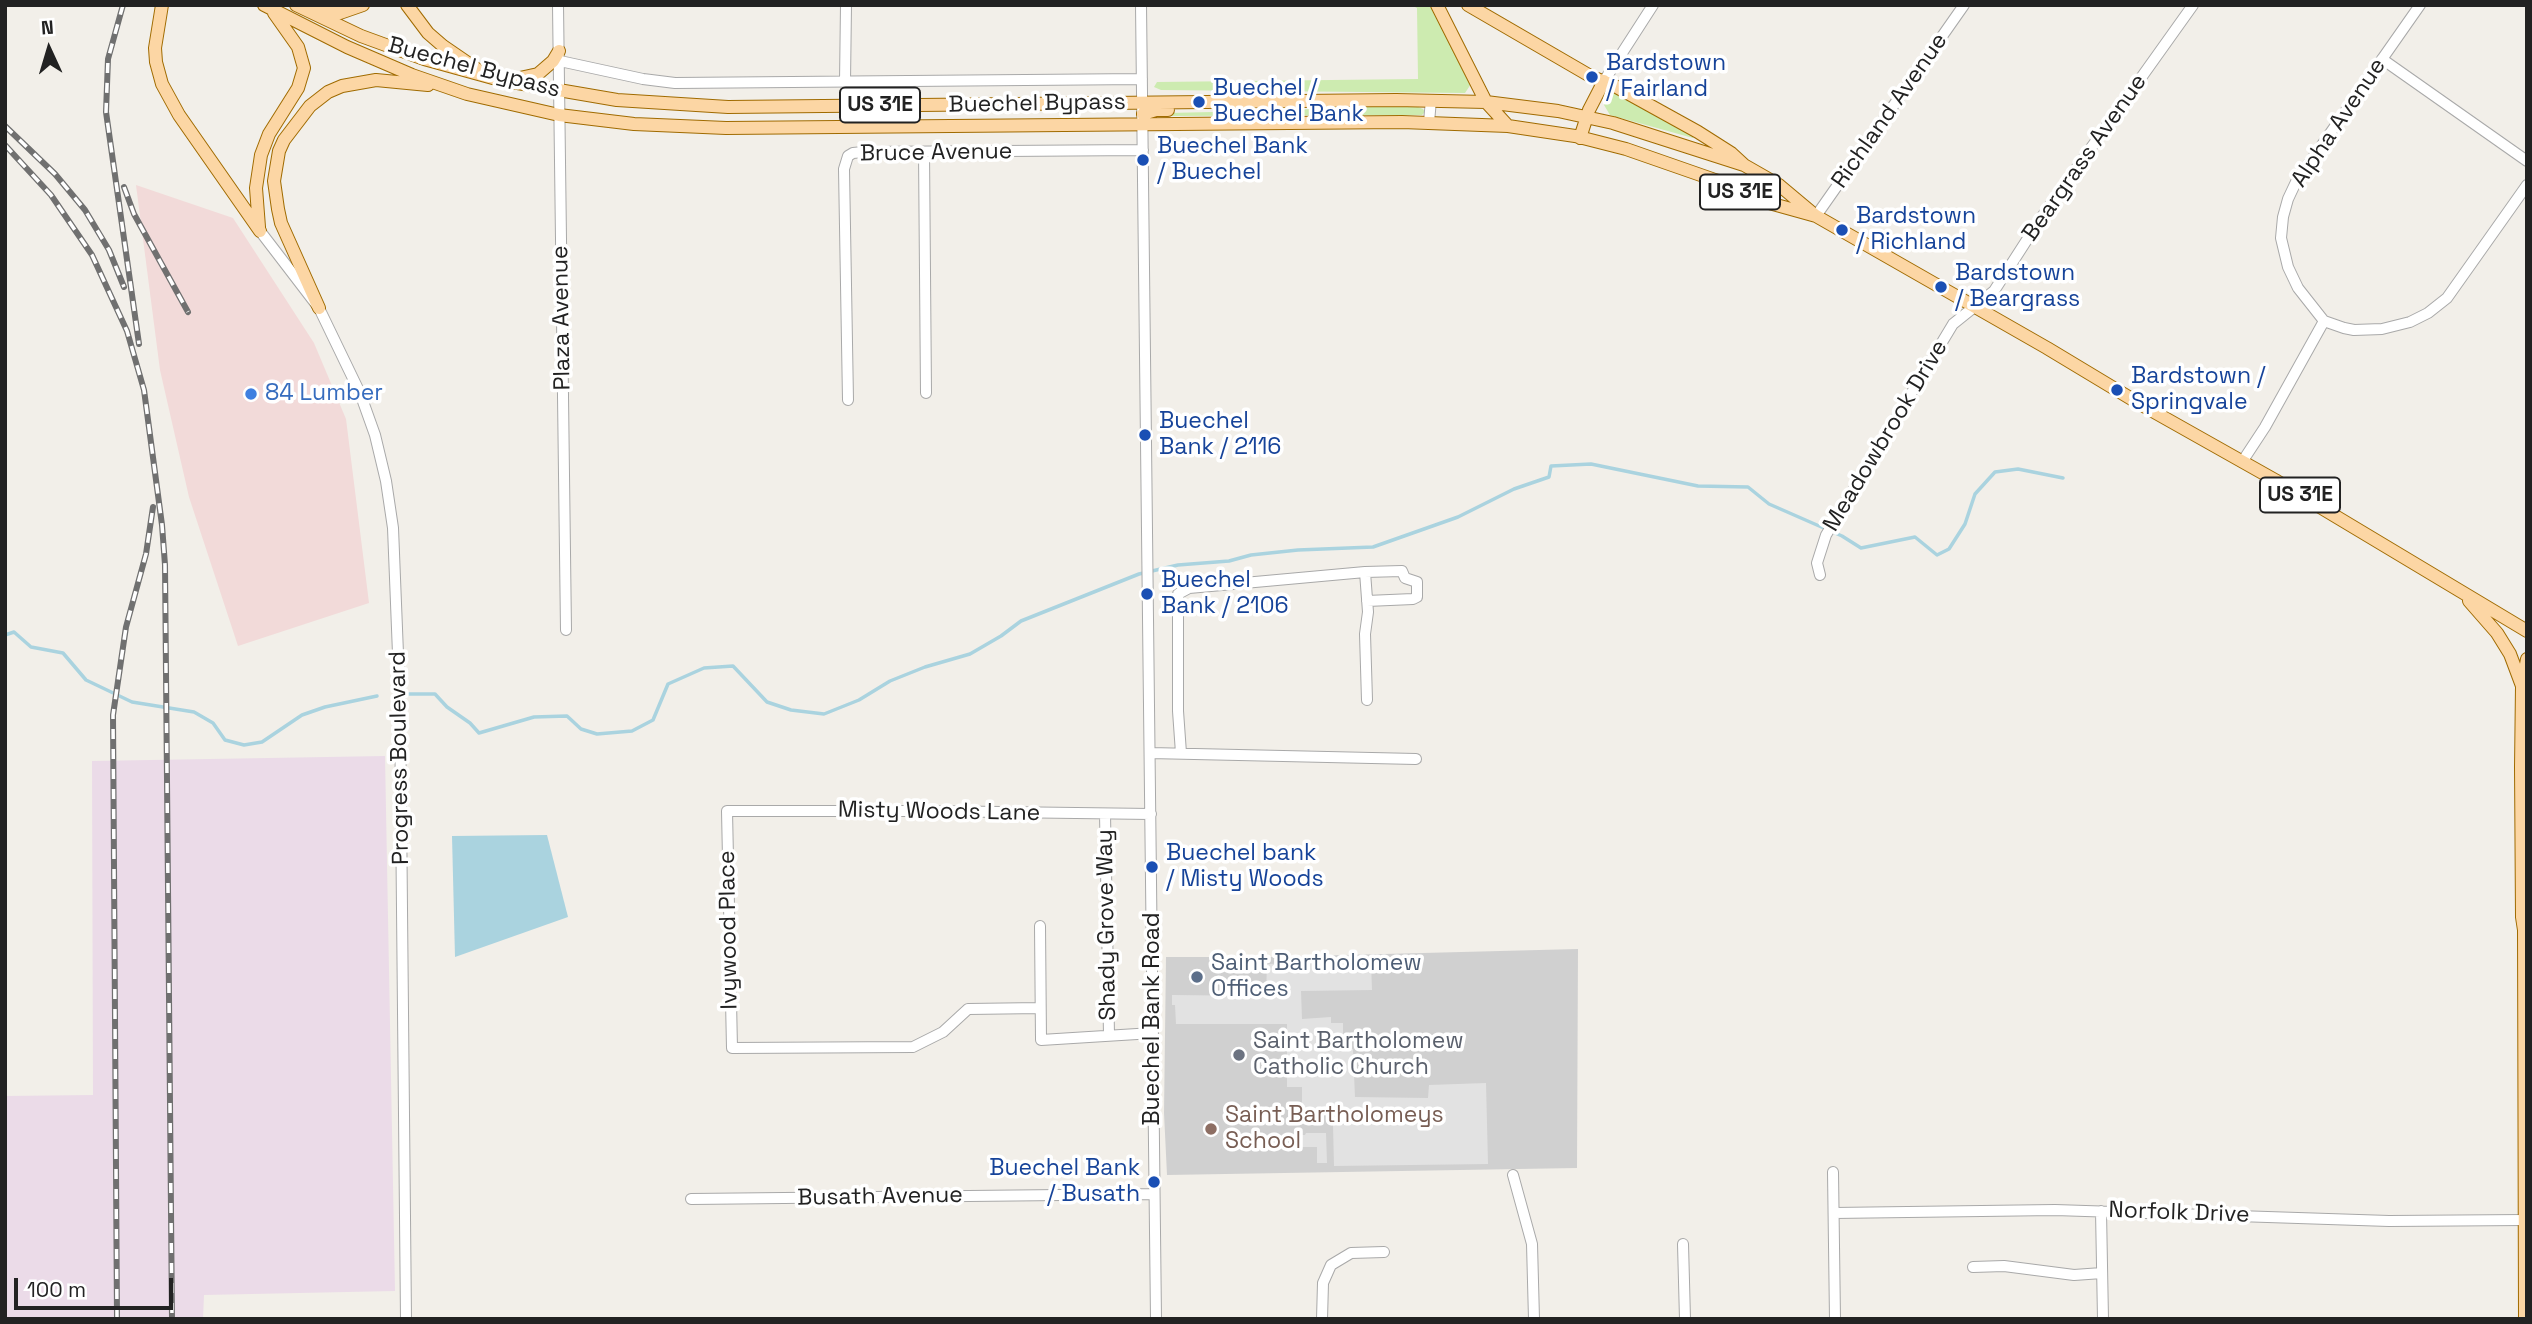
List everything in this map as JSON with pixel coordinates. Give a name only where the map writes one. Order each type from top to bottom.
[{"type":"main road","points":[[162,5],[155,47],[162,84],[179,115],[260,231]]},
{"type":"main road","points":[[298,5],[332,13],[347,12],[363,5]]},
{"type":"main road","name":"Buechel Bypass","points":[[298,5],[326,21],[395,49],[493,78],[559,92],[617,100],[703,106],[1429,122],[1508,126],[1580,138]]},
{"type":"main road","points":[[407,5],[419,23],[443,46],[493,78],[523,78],[538,74],[559,56]]},
{"type":"main road","points":[[1437,5],[1486,102],[1508,126]]},
{"type":"main road","points":[[1468,5],[1592,77],[1698,132],[1731,153],[1744,166]]},
{"type":"main road","points":[[260,231],[256,188],[261,155],[269,134],[298,88],[303,68],[298,47],[267,8]]},
{"type":"main road","name":"Buechel Bypass","points":[[267,8],[370,57],[444,86],[497,102],[559,115],[634,124],[726,128],[1143,114],[1279,101],[1486,102],[1558,111],[1587,118],[1635,130],[1744,166]]},
{"type":"main road","points":[[319,308],[281,223],[278,209],[274,181],[284,140],[301,115],[317,99],[352,83],[386,80],[444,86]]},
{"type":"main road","points":[[1580,138],[1604,81]]},
{"type":"main road","name":"US 31E","points":[[1580,138],[1657,159],[1716,180],[1762,201],[1816,216]]},
{"type":"main road","name":"US 31E","points":[[1744,166],[1771,180],[1816,216],[2242,462],[2527,631]]},
{"type":"main road","points":[[1762,201],[1771,180]]},
{"type":"main road","points":[[2461,592],[2497,633],[2510,654],[2522,686]]},
{"type":"main road","points":[[2525,1319],[2522,686],[2527,659]]},
{"type":"main road","points":[[2522,729],[2527,713]]},
{"type":"street","name":"Plaza Avenue","points":[[558,5],[566,630]]},
{"type":"street","points":[[845,82],[846,5]]},
{"type":"street","name":"Buechel Bank Road","points":[[1141,5],[1156,1319]]},
{"type":"street","points":[[1604,81],[1653,5]]},
{"type":"street","name":"Richland Avenue","points":[[1816,216],[1964,5]]},
{"type":"street","name":"Beargrass Avenue","points":[[1974,307],[1994,291],[2041,218],[2193,5]]},
{"type":"street","name":"Alpha Avenue","points":[[2324,321],[2306,301],[2288,267],[2281,238],[2283,217],[2296,182],[2420,5]]},
{"type":"street","points":[[559,56],[675,83],[1142,79]]},
{"type":"street","points":[[2382,59],[2527,161]]},
{"type":"street","points":[[1429,122],[1431,100]]},
{"type":"street","name":"Bruce Avenue","points":[[849,400],[844,169],[846,160],[853,153],[1143,150]]},
{"type":"street","points":[[924,152],[926,393]]},
{"type":"street","points":[[2242,462],[2265,427],[2324,321],[2354,330],[2382,329],[2410,322],[2428,313],[2447,298],[2527,185]]},
{"type":"street","name":"Progress Boulevard","points":[[260,231],[319,308],[360,393],[386,481],[393,527],[400,741],[406,1319]]},
{"type":"street","name":"Meadowbrook Drive","points":[[1821,575],[1817,563],[1826,535],[1953,324],[1974,307]]},
{"type":"street","points":[[1181,753],[1178,711],[1178,594],[1189,588],[1365,572],[1402,571],[1405,578],[1417,582],[1417,597],[1413,599],[1367,601]]},
{"type":"street","points":[[1365,572],[1367,700]]},
{"type":"street","points":[[1150,753],[1416,758]]},
{"type":"street","name":"Misty Woods Lane","points":[[727,811],[1152,814]]},
{"type":"street","name":"Ivywood Place","points":[[727,811],[732,1048],[913,1047],[943,1032],[968,1009],[1040,1008]]},
{"type":"street","name":"Shady Grove Way","points":[[1105,814],[1109,1035]]},
{"type":"street","points":[[1040,926],[1041,1040],[1153,1033]]},
{"type":"street","points":[[1833,1172],[1835,1319]]},
{"type":"street","points":[[1513,1175],[1532,1244],[1534,1319]]},
{"type":"street","name":"Busath Avenue","points":[[691,1199],[1154,1195]]},
{"type":"street","points":[[2101,1211],[2103,1319]]},
{"type":"street","name":"Norfolk Drive","points":[[1834,1213],[2101,1211],[2389,1221],[2525,1220]]},
{"type":"street","points":[[1684,1244],[1685,1319]]},
{"type":"street","points":[[1322,1319],[1323,1283],[1331,1265],[1351,1253],[1384,1252]]},
{"type":"street","points":[[1973,1267],[2004,1266],[2074,1275],[2102,1273]]},
{"type":"shaded area","name":"84 Lumber","points":[[136,185],[233,218],[314,343],[346,419],[369,603],[238,646],[189,497],[160,370]]},
{"type":"shaded area","points":[[385,756],[395,1291],[204,1295],[203,1319],[5,1319],[5,1096],[93,1095],[92,761]]},
{"type":"shaded area","points":[[1578,949],[1577,1168],[1167,1175],[1164,1113],[1166,957]]},
{"type":"shaded area","points":[[1371,961],[1372,990],[1301,991],[1302,1019],[1331,1017],[1331,1023],[1343,1023],[1343,1048],[1353,1049],[1355,1097],[1428,1098],[1429,1085],[1486,1083],[1488,1164],[1334,1166],[1333,1125],[1344,1125],[1343,1111],[1302,1111],[1302,1087],[1287,1087],[1287,1024],[1176,1024],[1172,995],[1266,996],[1267,964]]},
{"type":"shaded area","points":[[1326,1133],[1327,1163],[1317,1163],[1317,1147],[1298,1147],[1298,1135]]},
{"type":"green space","points":[[1411,5],[1431,5],[1471,84],[1465,93],[1161,90],[1154,87],[1157,82],[1418,79],[1417,8]]},
{"type":"green space","points":[[1613,92],[1693,138],[1610,115],[1604,105]]},
{"type":"green space","points":[[1413,105],[1425,112],[1422,115],[1164,116],[1168,113]]},
{"type":"water","points":[[547,835],[568,917],[455,957],[452,836]]},
{"type":"waterway","points":[[409,694],[435,694],[479,733],[534,717],[567,716],[581,729],[597,734],[632,731],[653,720],[668,684],[704,668],[733,666],[767,702],[791,710],[824,714],[859,700],[890,681],[970,654],[1021,621],[1139,574],[1178,565],[1229,561],[1251,555],[1373,547],[1458,517],[1514,489],[1549,477],[1551,466],[1591,464],[1698,486],[1748,487],[1769,504],[1842,536],[1861,548],[1915,537],[1937,555],[1949,549],[1965,524],[1975,494],[1995,472],[2018,469],[2063,478]]},
{"type":"waterway","points":[[5,635],[14,632],[31,647],[63,653],[86,680],[132,702],[194,712],[213,723],[225,740],[244,745],[262,742],[302,715],[325,707],[377,696]]},
{"type":"railway","points":[[123,5],[108,59],[106,112],[139,344]]},
{"type":"railway","points":[[5,126],[55,174],[85,210],[109,250],[124,287]]},
{"type":"railway","points":[[5,145],[51,195],[92,255],[127,331],[144,390],[165,565],[172,1319]]},
{"type":"railway","points":[[124,187],[134,214],[188,312]]},
{"type":"railway","points":[[117,1319],[113,715],[126,627],[146,554],[153,507]]},
{"type":"place","name":"Bardstown / Fairland","points":[[1592,77]]},
{"type":"place","name":"Buechel / Buechel Bank","points":[[1199,102]]},
{"type":"place","name":"Buechel Bank / Buechel","points":[[1143,160]]},
{"type":"place","name":"Bardstown / Richland","points":[[1842,230]]},
{"type":"place","name":"Bardstown / Beargrass","points":[[1941,287]]},
{"type":"place","name":"Bardstown / Springvale","points":[[2117,390]]},
{"type":"place","name":"84 Lumber","points":[[251,394]]},
{"type":"place","name":"Buechel Bank / 2116","points":[[1145,435]]},
{"type":"place","name":"Buechel Bank / 2106","points":[[1147,594]]},
{"type":"place","name":"Buechel bank / Misty Woods","points":[[1152,867]]},
{"type":"place","name":"Saint Bartholomew Offices","points":[[1197,977]]},
{"type":"place","name":"Saint Bartholomew Catholic Church","points":[[1239,1055]]},
{"type":"place","name":"Saint Bartholomeys School","points":[[1211,1129]]},
{"type":"place","name":"Buechel Bank / Busath","points":[[1154,1182]]}]
